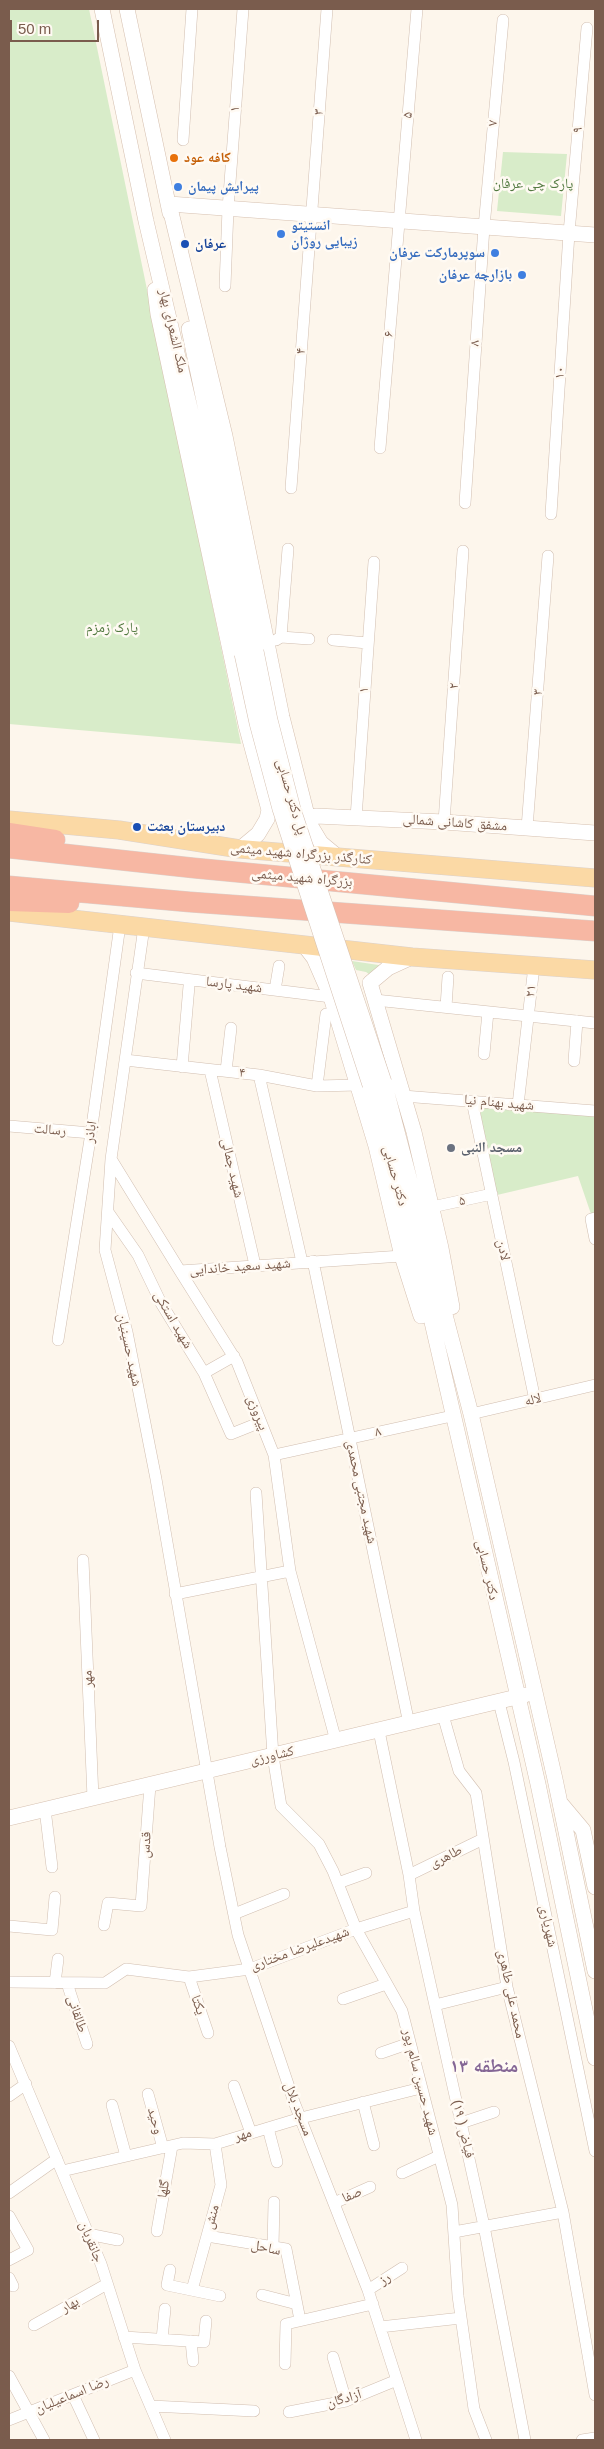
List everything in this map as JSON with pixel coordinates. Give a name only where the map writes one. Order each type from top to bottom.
[{"type":"highway","points":[[9,833],[117,850],[194,868]]},
{"type":"highway","name":"بزرگراه شهید میثمی","points":[[9,848],[194,868],[595,906]]},
{"type":"highway","points":[[9,886],[190,902],[595,931]]},
{"type":"highway","points":[[9,901],[190,902]]},
{"type":"main road","name":"ملک الشعرای بهار","points":[[102,9],[146,221],[198,442],[255,650]]},
{"type":"main road","name":"ملک الشعرای بهار","points":[[127,9],[169,204],[183,300],[255,650]]},
{"type":"main road","points":[[169,204],[595,235]]},
{"type":"main road","points":[[146,221],[162,333],[246,725],[269,810],[267,819],[258,834],[240,849]]},
{"type":"main road","points":[[255,650],[282,717],[310,812],[309,823],[321,843],[339,858]]},
{"type":"main road","name":"پل دکتر حسابی","points":[[255,650],[257,723],[280,809],[371,1084]]},
{"type":"main road","points":[[269,810],[284,816],[310,812]]},
{"type":"main road","name":"مشفق کاشانی شمالی","points":[[310,812],[356,818],[444,822],[595,833]]},
{"type":"main road","name":"کنارگذر بزرگراه شهید میثمی","points":[[9,820],[119,830],[240,849],[595,878]]},
{"type":"main road","points":[[9,912],[412,957],[595,970]]},
{"type":"main road","points":[[304,945],[314,958],[371,1084],[385,1183],[402,1256],[452,1416]]},
{"type":"main road","points":[[370,983],[388,968],[412,957]]},
{"type":"main road","points":[[330,993],[340,976],[348,974],[364,978],[370,983],[403,1096],[442,1248],[471,1414]]},
{"type":"main road","name":"دکتر حسابی","points":[[371,1084],[471,1414],[536,1693],[595,1971]]},
{"type":"main road","name":"دکتر حسابی","points":[[371,1084],[421,1274],[452,1416],[538,1784],[595,2058]]},
{"type":"main road","name":"کشاورزی","points":[[9,1818],[536,1693]]},
{"type":"main road","points":[[560,1804],[583,1830],[595,1887]]},
{"type":"street","points":[[183,140],[192,9]]},
{"type":"street","name":"۱","points":[[228,209],[242,9]]},
{"type":"street","name":"۳","points":[[310,214],[327,9]]},
{"type":"street","name":"۵","points":[[398,221],[417,9]]},
{"type":"street","name":"۷","points":[[484,227],[503,20]]},
{"type":"street","name":"۹","points":[[569,233],[587,28]]},
{"type":"street","points":[[225,286],[228,209]]},
{"type":"street","name":"۴","points":[[291,488],[310,214]]},
{"type":"street","name":"۶","points":[[380,448],[398,221]]},
{"type":"street","name":"۸","points":[[465,503],[484,227]]},
{"type":"street","name":"۱۰","points":[[551,514],[569,233]]},
{"type":"street","points":[[282,637],[288,549]]},
{"type":"street","name":"۲","points":[[444,822],[463,551]]},
{"type":"street","name":"۳","points":[[527,828],[548,556]]},
{"type":"street","name":"۱","points":[[356,818],[374,562]]},
{"type":"street","points":[[255,650],[282,637],[309,639]]},
{"type":"street","points":[[333,640],[368,643]]},
{"type":"street","name":"اباذر","points":[[58,1340],[91,1133],[120,924]]},
{"type":"street","name":"شهید حسینیان","points":[[144,927],[111,1159],[105,1250],[127,1332],[156,1479],[175,1594],[209,1771]]},
{"type":"street","points":[[275,990],[279,966]]},
{"type":"street","name":"۲۱","points":[[518,1105],[534,966]]},
{"type":"street","name":"شهید پارسا","points":[[136,973],[275,990],[330,993]]},
{"type":"street","points":[[446,1008],[448,977]]},
{"type":"street","points":[[182,1067],[189,986]]},
{"type":"street","points":[[375,1000],[595,1023]]},
{"type":"street","points":[[484,1054],[488,1012]]},
{"type":"street","points":[[317,1086],[326,1014]]},
{"type":"street","points":[[574,1060],[577,1021]]},
{"type":"street","points":[[226,1071],[231,1028]]},
{"type":"street","name":"۴","points":[[125,1060],[259,1075],[317,1086],[371,1084]]},
{"type":"street","name":"شهید جمالی","points":[[210,1070],[255,1266]]},
{"type":"street","name":"شهید مجتبی محمدی","points":[[259,1075],[307,1261],[349,1438],[409,1724]]},
{"type":"street","name":"شهید بهنام نیا","points":[[403,1096],[595,1111]]},
{"type":"street","name":"لادن","points":[[472,1101],[535,1400]]},
{"type":"street","name":"رسالت","points":[[9,1126],[91,1133]]},
{"type":"street","name":"شهید سعید خاندایی","points":[[111,1159],[180,1271],[402,1256]]},
{"type":"street","name":"۵","points":[[432,1207],[492,1194]]},
{"type":"street","name":"شهید استکی","points":[[108,1212],[138,1255],[161,1303],[204,1372],[230,1434],[261,1422]]},
{"type":"street","points":[[595,1218],[591,1219],[595,1239]]},
{"type":"street","name":"پیروزی","points":[[180,1271],[234,1356],[274,1455],[290,1571],[336,1741]]},
{"type":"street","points":[[204,1372],[234,1356]]},
{"type":"street","name":"لاله","points":[[471,1414],[595,1385]]},
{"type":"street","name":"۸","points":[[274,1455],[452,1416]]},
{"type":"street","points":[[256,1493],[273,1756]]},
{"type":"street","name":"مهر","points":[[83,1560],[92,1798]]},
{"type":"street","points":[[175,1594],[290,1571]]},
{"type":"street","name":"شهریاری","points":[[499,1702],[514,1762],[595,2150]]},
{"type":"street","name":"محمد علی طاهری","points":[[444,1715],[459,1771],[476,1793],[508,1987],[563,2212],[595,2395]]},
{"type":"street","name":"فیاض ( ۱۹)","points":[[378,1731],[409,1876],[414,1911],[484,2226],[525,2440]]},
{"type":"street","name":"شهید حسین سالم پور","points":[[273,1756],[280,1806],[319,1844],[338,1883],[356,1929],[402,2011],[452,2205],[461,2318],[474,2409],[486,2440]]},
{"type":"street","name":"مسجد بلال","points":[[209,1771],[220,1847],[238,1935],[301,2118],[368,2290],[416,2440]]},
{"type":"street","name":"قدس","points":[[104,1925],[108,1903],[142,1906],[150,1785]]},
{"type":"street","points":[[45,1809],[52,1867]]},
{"type":"street","name":"طاهری","points":[[409,1876],[483,1839]]},
{"type":"street","points":[[338,1883],[366,1874]]},
{"type":"street","points":[[234,1914],[284,1894]]},
{"type":"street","points":[[9,1926],[52,1930],[55,1896]]},
{"type":"street","name":"شهیدعلیرضا مختاری","points":[[9,1982],[105,1983],[126,1969],[189,1977],[250,1969],[356,1929],[414,1911]]},
{"type":"street","points":[[55,1983],[58,1959]]},
{"type":"street","name":"یکتا","points":[[189,1977],[208,2033]]},
{"type":"street","name":"طالقانی","points":[[68,1983],[87,2044]]},
{"type":"street","points":[[343,1999],[386,1984]]},
{"type":"street","points":[[435,2005],[508,1987]]},
{"type":"street","points":[[381,2052],[410,2043]]},
{"type":"street","name":"جانقربان","points":[[9,2046],[88,2234],[107,2284],[134,2370],[165,2440]]},
{"type":"street","points":[[9,2096],[26,2084]]},
{"type":"street","points":[[234,2086],[251,2133]]},
{"type":"street","name":"مهر","points":[[62,2171],[183,2143],[214,2144],[301,2118],[421,2088]]},
{"type":"street","name":"وحید","points":[[148,2094],[167,2147]]},
{"type":"street","points":[[363,2102],[374,2145]]},
{"type":"street","points":[[112,2105],[126,2156]]},
{"type":"street","points":[[461,2123],[494,2112]]},
{"type":"street","points":[[268,2128],[277,2162]]},
{"type":"street","name":"منش","points":[[192,2290],[221,2185],[214,2144]]},
{"type":"street","name":"گلها","points":[[157,2231],[167,2147]]},
{"type":"street","points":[[402,2174],[439,2156]]},
{"type":"street","points":[[9,2193],[57,2159]]},
{"type":"street","name":"صفا","points":[[334,2203],[370,2187]]},
{"type":"street","points":[[272,2247],[274,2202]]},
{"type":"street","points":[[454,2232],[563,2212]]},
{"type":"street","points":[[9,2216],[28,2250],[9,2260]]},
{"type":"street","points":[[88,2234],[118,2240]]},
{"type":"street","name":"ساحل","points":[[207,2236],[286,2249],[300,2320]]},
{"type":"street","name":"رز","points":[[368,2290],[402,2268]]},
{"type":"street","points":[[170,2270],[168,2285],[220,2296]]},
{"type":"street","name":"بهار","points":[[34,2325],[107,2284]]},
{"type":"street","points":[[262,2295],[297,2304]]},
{"type":"street","points":[[285,2364],[286,2324],[372,2304]]},
{"type":"street","points":[[162,2339],[165,2309]]},
{"type":"street","points":[[380,2327],[461,2318]]},
{"type":"street","points":[[124,2337],[204,2342],[206,2321]]},
{"type":"street","points":[[191,2341],[193,2361]]},
{"type":"street","points":[[333,2357],[346,2401]]},
{"type":"street","name":"رضا اسماعیلیان","points":[[9,2420],[134,2370]]},
{"type":"street","points":[[9,2376],[44,2440]]},
{"type":"street","name":"آزادگان","points":[[288,2412],[346,2401],[397,2380]]},
{"type":"street","points":[[72,2395],[94,2440]]},
{"type":"street","points":[[151,2406],[254,2411]]},
{"type":"street","points":[[582,2440],[595,2438]]},
{"type":"green space","name":"پارک زمزم","points":[[9,9],[89,9],[241,744],[9,724]]},
{"type":"green space","name":"پارک چی عرفان","points":[[503,152],[567,154],[561,216],[497,211]]},
{"type":"green space","points":[[352,961],[385,966],[373,977],[366,972],[356,970]]},
{"type":"green space","points":[[479,1107],[595,1116],[595,1213],[591,1214],[578,1176],[497,1195]]},
{"type":"place","name":"کافه عود","points":[[174,158]]},
{"type":"place","name":"پیرایش پیمان","points":[[178,187]]},
{"type":"place","name":"انستیتو زیبایی روژان","points":[[281,234]]},
{"type":"place","name":"عرفان","points":[[185,244]]},
{"type":"place","name":"سوپرمارکت عرفان","points":[[495,253]]},
{"type":"place","name":"بازارچه‌ عرفان","points":[[522,275]]},
{"type":"place","name":"دبیرستان بعثت","points":[[137,827]]},
{"type":"place","name":"مسجد النبی","points":[[451,1148]]},
{"type":"district","name":"منطقه ۱۳","points":[[484,2067]]}]
